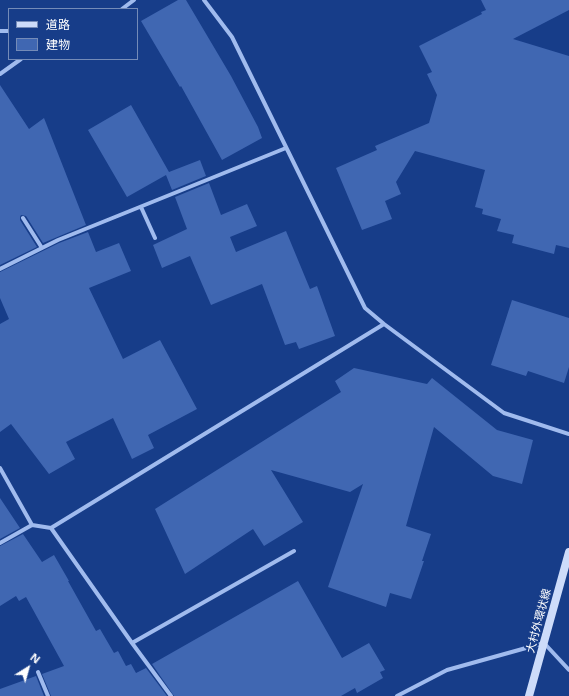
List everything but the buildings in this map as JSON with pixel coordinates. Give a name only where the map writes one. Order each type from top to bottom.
[{"type":"main road","name":"大村外環状線","points":[[529,696],[569,552]]},
{"type":"street","points":[[123,8],[134,0]]},
{"type":"street","points":[[204,0],[232,37],[365,308],[384,324],[504,413],[569,434]]},
{"type":"street","points":[[0,74],[20,60]]},
{"type":"street","points":[[0,269],[58,240],[286,148]]},
{"type":"street","points":[[141,207],[155,238]]},
{"type":"street","points":[[23,218],[42,248]]},
{"type":"street","points":[[0,543],[32,525],[51,528],[384,324]]},
{"type":"street","points":[[0,468],[32,525]]},
{"type":"street","points":[[51,528],[171,696]]},
{"type":"street","points":[[132,643],[294,551]]},
{"type":"street","points":[[397,696],[447,670],[544,643],[569,670]]},
{"type":"street","points":[[38,672],[48,696]]}]
